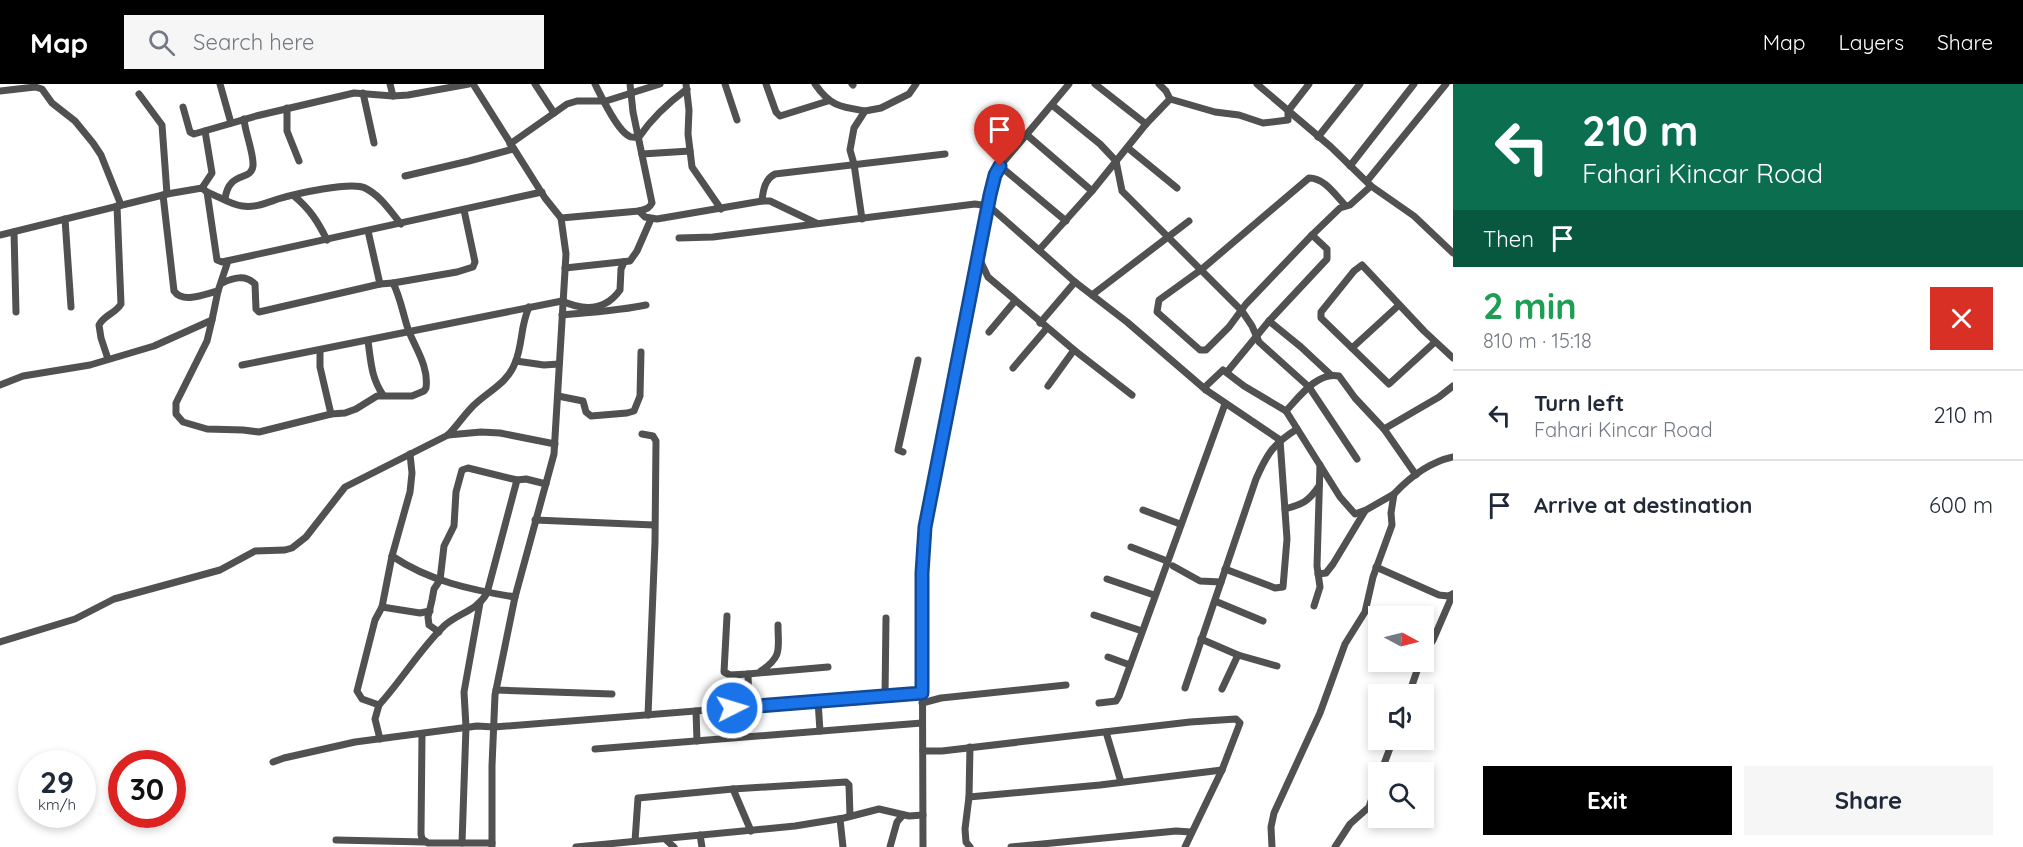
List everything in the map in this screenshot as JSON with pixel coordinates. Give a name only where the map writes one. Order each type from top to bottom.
[{"type":"street","points":[[220,84],[231,123]]},
{"type":"street","points":[[390,84],[393,96]]},
{"type":"street","points":[[183,107],[190,132],[194,134],[339,96],[363,93],[393,96],[471,84],[561,218],[566,254],[555,444],[515,597],[496,690],[492,766],[492,845],[336,840]]},
{"type":"street","points":[[535,84],[554,113]]},
{"type":"street","points":[[595,84],[603,102],[627,135],[639,137]]},
{"type":"street","points":[[561,218],[639,211],[648,208],[652,203],[633,112],[630,84]]},
{"type":"street","points":[[405,176],[512,146],[572,102],[603,102],[660,84]]},
{"type":"street","points":[[725,84],[737,120]]},
{"type":"street","points":[[766,84],[776,112],[780,116],[828,101]]},
{"type":"street","points":[[815,84],[828,101],[837,106],[865,111],[881,108],[909,94],[914,84]]},
{"type":"street","points":[[923,847],[922,573],[925,527],[995,175],[1069,84]]},
{"type":"street","points":[[1095,84],[1146,124]]},
{"type":"street","points":[[1159,84],[1170,99],[1263,123],[1288,120],[1288,111],[1309,84]]},
{"type":"street","points":[[1257,84],[1369,183],[1414,216],[1453,253]]},
{"type":"street","points":[[1318,137],[1360,84]]},
{"type":"street","points":[[1350,166],[1414,84]]},
{"type":"street","points":[[1346,206],[1324,183],[1309,178],[1202,269],[1159,300],[1157,312],[1200,350],[1206,350],[1312,235],[1340,208],[1346,206],[1358,199],[1446,84]]},
{"type":"street","points":[[0,91],[35,87],[42,90],[52,103],[75,121],[101,155],[119,206],[121,304],[118,310],[104,318],[99,325],[108,359]]},
{"type":"street","points":[[639,137],[650,122],[686,87]]},
{"type":"street","points":[[686,87],[689,110],[687,134],[694,171],[721,209]]},
{"type":"street","points":[[363,93],[374,143]]},
{"type":"street","points":[[140,94],[162,125],[165,194],[174,291],[184,298],[218,291]]},
{"type":"street","points":[[1039,250],[1170,99]]},
{"type":"street","points":[[1052,105],[1100,144],[1116,161],[1122,191],[1242,311],[1252,326],[1256,338],[1264,347],[1309,387],[1358,459]]},
{"type":"street","points":[[287,108],[287,131],[299,161]]},
{"type":"street","points":[[862,219],[854,164],[850,157],[850,140],[854,128],[865,111]]},
{"type":"street","points":[[225,199],[231,182],[248,174],[252,169],[253,158],[243,120]]},
{"type":"street","points":[[205,131],[212,174],[205,190],[217,260],[222,262],[542,192]]},
{"type":"street","points":[[1027,135],[1092,191]]},
{"type":"street","points":[[1128,148],[1177,188]]},
{"type":"street","points":[[642,153],[690,151]]},
{"type":"street","points":[[762,201],[765,186],[775,174],[945,154]]},
{"type":"street","points":[[1000,166],[1066,221]]},
{"type":"street","points":[[0,235],[165,194],[205,190],[244,206],[349,185],[359,185],[373,193],[401,224]]},
{"type":"street","points":[[294,196],[308,207],[327,240]]},
{"type":"street","points":[[639,211],[651,219],[770,201],[816,223]]},
{"type":"street","points":[[679,238],[713,237],[975,204],[989,206],[1075,282],[1127,322],[1206,390],[1280,440]]},
{"type":"street","points":[[222,283],[238,278],[251,280],[255,284],[256,309],[259,312],[380,284],[457,272],[473,267],[474,262],[465,210]]},
{"type":"street","points":[[65,219],[70,307]]},
{"type":"street","points":[[565,268],[630,261],[651,219]]},
{"type":"street","points":[[1092,296],[1189,221]]},
{"type":"street","points":[[368,231],[380,284]]},
{"type":"street","points":[[14,232],[16,312]]},
{"type":"street","points":[[1227,372],[1269,321],[1327,258],[1327,249],[1312,235]]},
{"type":"street","points":[[978,255],[988,277],[1074,350],[1132,395]]},
{"type":"street","points":[[228,261],[218,291],[207,341],[176,403],[175,410],[178,419],[183,422],[207,429],[243,429],[259,432],[356,409],[383,395],[411,396],[424,391],[426,388],[420,351],[410,332],[393,283]]},
{"type":"street","points":[[242,365],[562,301],[585,309],[596,308],[605,305],[620,290],[621,269],[624,262]]},
{"type":"street","points":[[1435,342],[1389,384],[1321,318],[1321,312],[1360,265],[1364,266],[1399,305],[1453,358]]},
{"type":"street","points":[[1013,368],[1075,282]]},
{"type":"street","points":[[989,332],[1015,301]]},
{"type":"street","points":[[562,315],[623,310],[646,305]]},
{"type":"street","points":[[1352,348],[1399,305]]},
{"type":"street","points":[[0,642],[75,619],[114,599],[220,570],[255,551],[292,548],[306,537],[345,488],[448,435],[471,407],[507,378],[516,361],[522,325],[529,307]]},
{"type":"street","points":[[0,385],[23,376],[90,365],[154,346],[212,320]]},
{"type":"street","points":[[1269,321],[1331,375]]},
{"type":"street","points":[[368,341],[373,375],[383,395]]},
{"type":"street","points":[[1048,386],[1074,350]]},
{"type":"street","points":[[320,351],[320,367],[331,414]]},
{"type":"street","points":[[558,396],[583,401],[586,412],[591,416],[634,411],[638,406],[640,396],[641,352]]},
{"type":"street","points":[[903,452],[897,450],[918,360]]},
{"type":"street","points":[[516,361],[559,364]]},
{"type":"street","points":[[1206,390],[1206,386],[1221,370],[1286,411],[1340,497],[1357,514],[1394,494],[1431,464],[1453,457]]},
{"type":"street","points":[[1286,411],[1320,379],[1331,375],[1340,376],[1355,398],[1384,429],[1416,475]]},
{"type":"street","points":[[1384,429],[1439,397],[1453,386]]},
{"type":"street","points":[[1100,703],[1116,701],[1154,596],[1170,563],[1180,524],[1224,404]]},
{"type":"street","points":[[1185,688],[1256,479],[1264,461],[1280,440],[1296,429]]},
{"type":"street","points":[[448,435],[500,433],[555,444]]},
{"type":"street","points":[[642,434],[654,436],[656,441],[648,715]]},
{"type":"street","points":[[1225,569],[1275,588],[1283,588],[1287,539],[1280,440]]},
{"type":"street","points":[[379,705],[362,699],[357,691],[375,620],[382,607],[392,556],[412,483],[410,454]]},
{"type":"street","points":[[1314,606],[1320,587],[1318,574],[1320,465]]},
{"type":"street","points":[[439,632],[428,623],[434,590],[440,580],[444,546],[454,526],[456,492],[462,470],[468,468],[517,480],[526,479],[546,484]]},
{"type":"street","points":[[380,739],[375,719],[379,705],[439,632],[450,622],[480,603],[487,593],[517,480]]},
{"type":"street","points":[[1285,509],[1309,500],[1319,486]]},
{"type":"street","points":[[1272,847],[1271,826],[1274,813],[1320,713],[1345,644],[1368,604],[1368,593],[1392,525],[1394,494]]},
{"type":"street","points":[[1143,510],[1180,524]]},
{"type":"street","points":[[1318,574],[1326,573],[1333,564],[1366,510]]},
{"type":"street","points":[[535,520],[654,525]]},
{"type":"street","points":[[1131,547],[1170,563],[1200,581],[1221,582]]},
{"type":"street","points":[[392,556],[419,572],[440,580],[487,593],[515,597]]},
{"type":"street","points":[[1376,567],[1439,595],[1453,594],[1434,638]]},
{"type":"street","points":[[1107,579],[1154,596]]},
{"type":"street","points":[[1215,602],[1263,621]]},
{"type":"street","points":[[462,843],[466,727],[464,692],[480,603]]},
{"type":"street","points":[[382,607],[420,612],[430,611]]},
{"type":"street","points":[[1094,615],[1142,631]]},
{"type":"street","points":[[728,616],[724,672],[730,675],[828,667]]},
{"type":"street","points":[[885,696],[886,618]]},
{"type":"street","points":[[758,672],[773,662],[776,657],[778,625]]},
{"type":"street","points":[[1201,639],[1238,655],[1277,666]]},
{"type":"street","points":[[1222,689],[1238,655]]},
{"type":"street","points":[[1108,657],[1130,665]]},
{"type":"street","points":[[748,674],[749,706]]},
{"type":"street","points":[[922,703],[941,698],[1066,685]]},
{"type":"street","points":[[496,690],[612,694]]},
{"type":"street","points":[[273,762],[327,748],[466,727],[494,727],[922,693]]},
{"type":"street","points":[[818,701],[820,731]]},
{"type":"street","points":[[696,711],[698,741]]},
{"type":"street","points":[[923,751],[942,751],[1190,722],[1236,719],[1240,723],[1222,770],[1185,847]]},
{"type":"street","points":[[595,749],[922,723]]},
{"type":"street","points":[[1106,732],[1122,782]]},
{"type":"street","points":[[422,734],[421,834],[425,842]]},
{"type":"street","points":[[970,747],[969,797],[965,830],[966,842],[970,847]]},
{"type":"street","points":[[969,797],[1222,770]]},
{"type":"street","points":[[635,841],[638,798],[846,782],[849,785],[850,816]]},
{"type":"street","points":[[733,789],[751,831]]},
{"type":"street","points":[[1335,847],[1350,824],[1368,808]]},
{"type":"street","points":[[576,847],[635,841],[644,844],[665,839],[751,831],[840,819],[879,809],[903,815],[924,815]]},
{"type":"street","points":[[890,847],[897,822],[903,815]]},
{"type":"street","points":[[840,819],[843,847]]},
{"type":"street","points":[[1011,847],[1054,845],[1176,831],[1191,832]]},
{"type":"street","points":[[700,836],[702,847]]},
{"type":"street","points":[[665,839],[674,847]]},
{"type":"route","points":[[732,708],[922,693],[922,550],[925,527],[990,195],[1000,166]]}]
